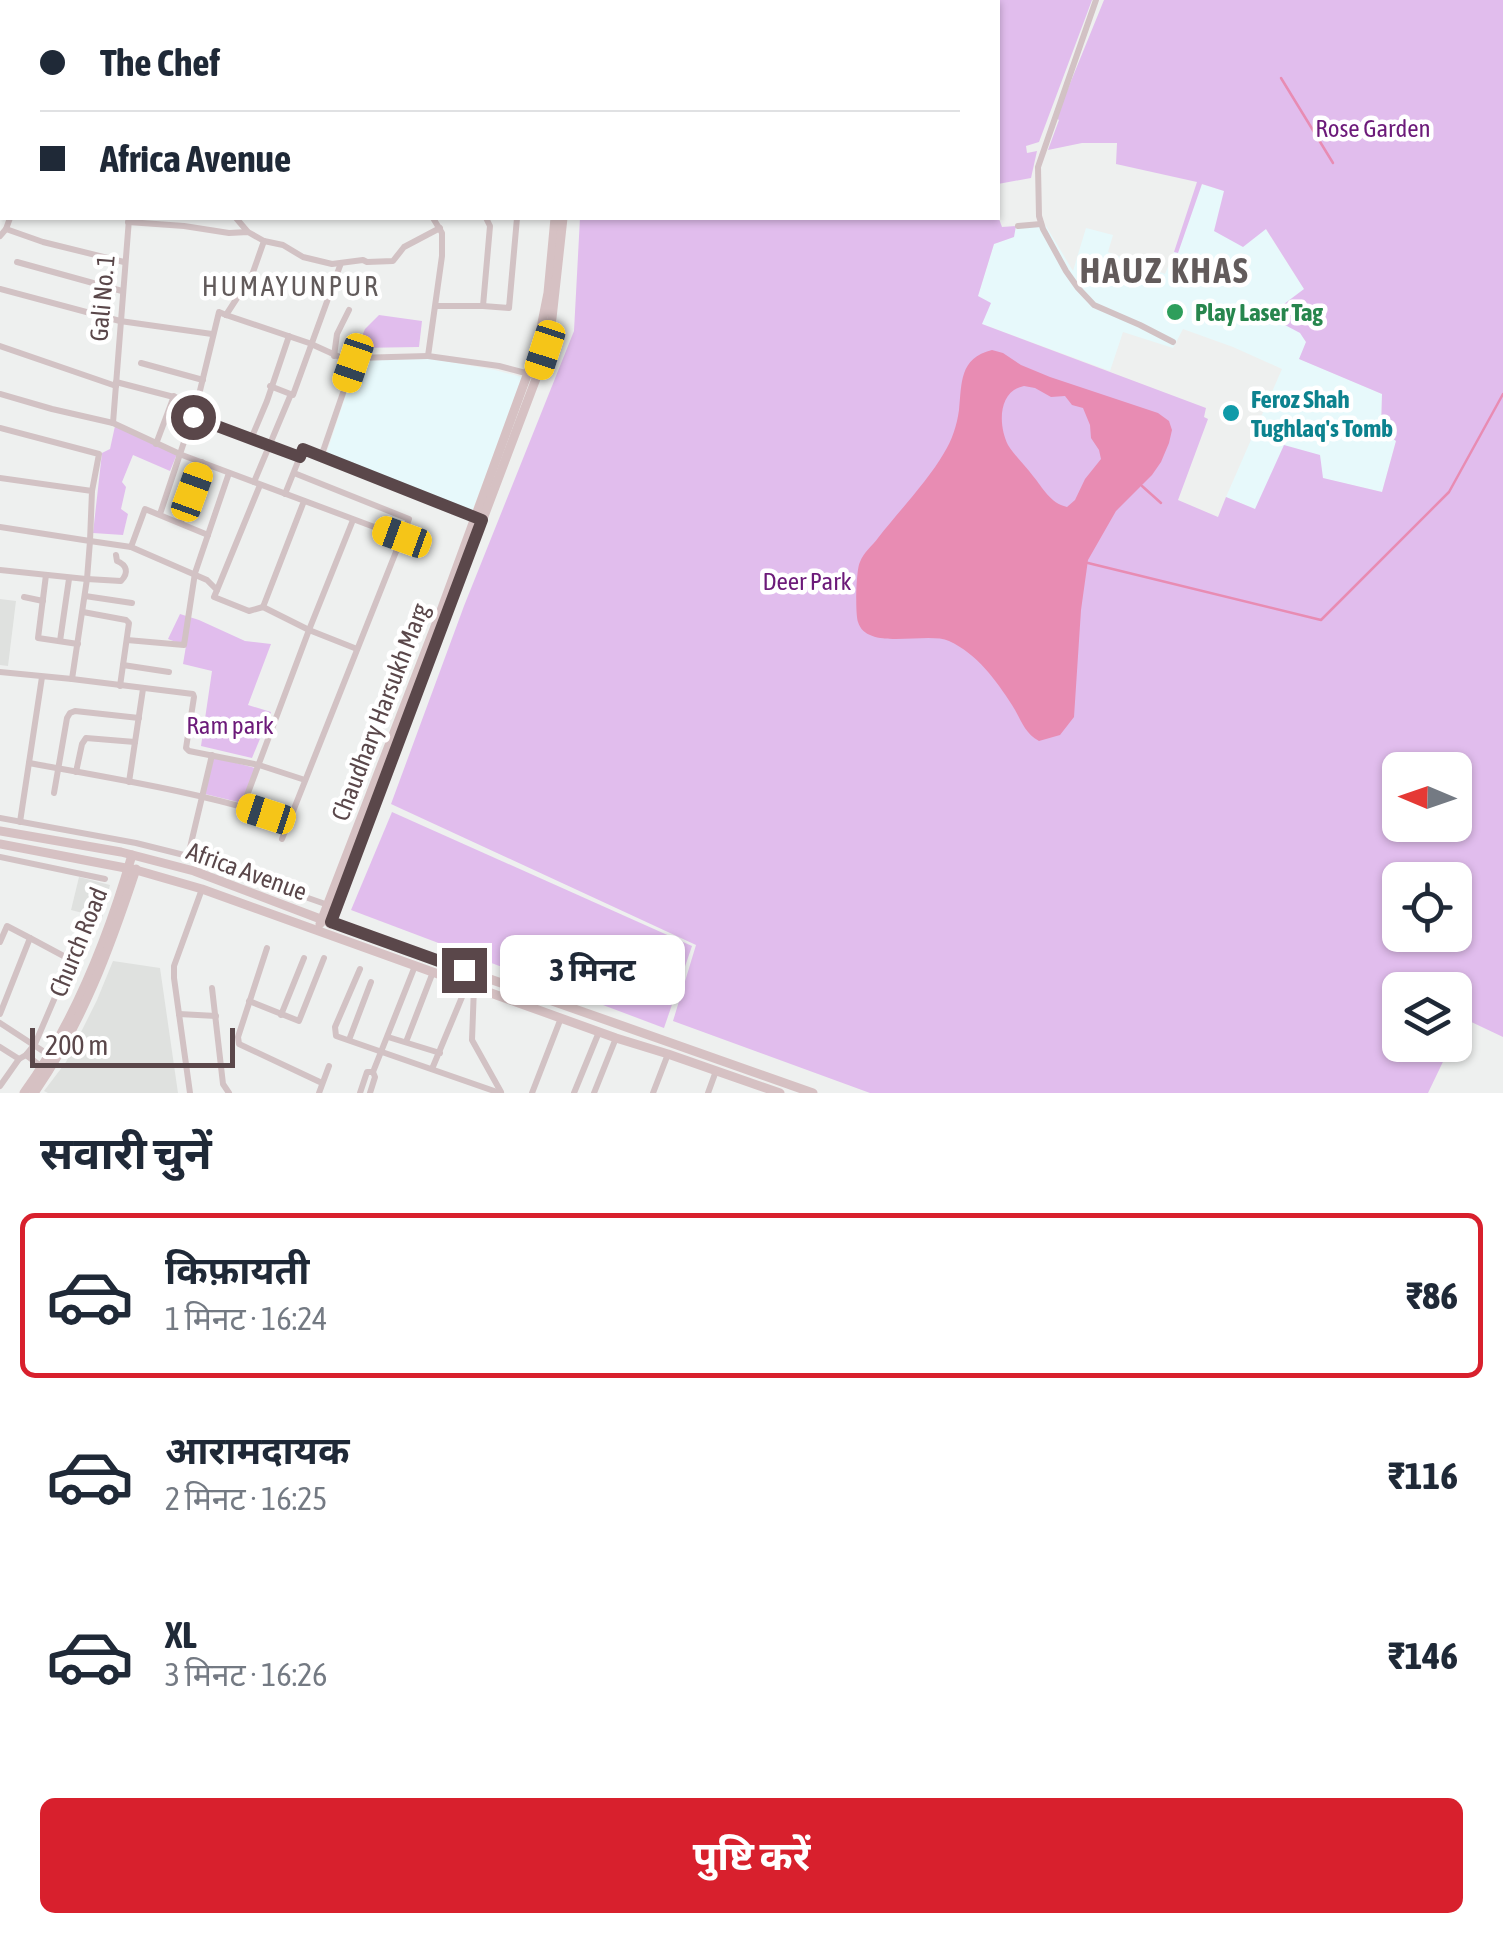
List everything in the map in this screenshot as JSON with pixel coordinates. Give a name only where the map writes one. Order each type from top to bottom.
[{"type":"main road","name":"Chaudhary Harsukh Marg","points":[[322,933],[379,772],[533,375],[559,220]]},
{"type":"main road","name":"Africa Avenue","points":[[0,831],[194,871],[812,1093]]},
{"type":"main road","name":"Africa Avenue","points":[[0,844],[202,888],[762,1090],[780,1093]]},
{"type":"main road","name":"Church Road","points":[[24,1093],[50,1056],[91,974],[136,856]]},
{"type":"main road","points":[[108,866],[116,878],[119,894]]},
{"type":"main road","name":"Church Road","points":[[34,1093],[57,1060],[98,978],[132,883],[132,870]]},
{"type":"main road","points":[[132,883],[154,875]]},
{"type":"main road","points":[[285,918],[294,928],[318,937],[358,951],[373,951]]},
{"type":"street","points":[[1096,0],[1038,168],[1038,216],[1066,271],[1090,302],[1172,342]]},
{"type":"street","points":[[0,236],[9,220]]},
{"type":"street","points":[[129,220],[248,232]]},
{"type":"street","name":"Gali No. 1","points":[[113,423],[129,220]]},
{"type":"street","points":[[238,220],[264,242],[283,245],[303,258],[332,264],[393,261],[404,247],[440,228]]},
{"type":"street","points":[[428,356],[442,256],[440,228],[434,220]]},
{"type":"street","points":[[483,306],[489,220]]},
{"type":"street","points":[[436,306],[509,308],[517,220]]},
{"type":"street","points":[[1018,226],[1041,224]]},
{"type":"street","points":[[6,229],[124,262]]},
{"type":"street","points":[[226,315],[252,275],[264,242]]},
{"type":"street","points":[[18,262],[122,292]]},
{"type":"street","points":[[341,262],[214,596],[248,611],[262,606],[357,649]]},
{"type":"street","points":[[0,289],[120,322],[212,334]]},
{"type":"street","points":[[334,356],[337,334],[350,310]]},
{"type":"street","points":[[160,514],[197,404],[219,312],[353,363]]},
{"type":"street","points":[[251,439],[289,336]]},
{"type":"street","points":[[0,346],[116,384],[197,404]]},
{"type":"street","points":[[322,457],[358,357],[428,356],[533,375]]},
{"type":"street","points":[[141,363],[203,380]]},
{"type":"street","points":[[270,386],[291,394]]},
{"type":"street","points":[[0,394],[113,423],[182,455],[402,537]]},
{"type":"street","points":[[156,444],[174,396]]},
{"type":"street","points":[[193,417],[300,457]]},
{"type":"street","points":[[0,428],[99,454],[72,680]]},
{"type":"street","points":[[285,494],[303,449],[479,519]]},
{"type":"street","points":[[181,522],[202,462]]},
{"type":"street","points":[[127,640],[184,645],[195,573],[229,473]]},
{"type":"street","points":[[282,839],[408,519],[294,473]]},
{"type":"street","points":[[0,478],[92,492]]},
{"type":"street","points":[[414,506],[418,494]]},
{"type":"street","points":[[262,606],[304,501]]},
{"type":"street","points":[[131,547],[144,509],[208,534]]},
{"type":"street","points":[[244,806],[353,520]]},
{"type":"street","points":[[0,528],[131,547],[195,573],[217,590]]},
{"type":"street","points":[[0,570],[121,581],[126,568],[116,554]]},
{"type":"street","points":[[46,575],[38,638],[78,644]]},
{"type":"street","points":[[60,641],[69,578]]},
{"type":"street","points":[[85,596],[132,603]]},
{"type":"street","points":[[24,597],[43,601]]},
{"type":"street","points":[[83,612],[126,620],[129,624],[120,686]]},
{"type":"street","points":[[123,665],[170,672]]},
{"type":"street","points":[[0,672],[192,694],[186,748],[191,752],[259,764],[305,780]]},
{"type":"street","points":[[20,822],[42,678]]},
{"type":"street","points":[[129,782],[144,688]]},
{"type":"street","points":[[54,792],[70,713],[139,718]]},
{"type":"street","points":[[76,772],[86,738],[136,742]]},
{"type":"street","points":[[188,856],[212,755]]},
{"type":"street","points":[[29,763],[202,796],[289,821]]},
{"type":"street","points":[[0,818],[188,856],[332,906]]},
{"type":"street","points":[[0,857],[105,879]]},
{"type":"street","points":[[89,876],[91,862]]},
{"type":"street","points":[[190,1093],[174,978],[175,960],[202,888]]},
{"type":"street","points":[[0,942],[7,926],[72,960],[35,1044],[0,1086]]},
{"type":"street","points":[[0,1014],[30,938]]},
{"type":"street","points":[[267,948],[238,1037],[240,1047],[322,1083]]},
{"type":"street","points":[[281,1015],[304,958]]},
{"type":"street","points":[[249,1002],[300,1020],[324,958]]},
{"type":"street","points":[[370,1093],[373,1072],[415,966]]},
{"type":"street","points":[[360,969],[334,1030],[336,1036],[498,1093]]},
{"type":"street","points":[[406,1042],[433,972]]},
{"type":"street","points":[[349,1040],[372,982]]},
{"type":"street","points":[[432,1069],[470,986]]},
{"type":"street","points":[[470,986],[472,1040],[498,1093]]},
{"type":"street","points":[[212,988],[223,1084],[228,1093]]},
{"type":"street","points":[[179,1014],[216,1016]]},
{"type":"street","points":[[532,1093],[561,1018]]},
{"type":"street","points":[[0,1024],[50,1056]]},
{"type":"street","points":[[574,1093],[599,1032]]},
{"type":"street","points":[[388,1037],[440,1053]]},
{"type":"street","points":[[594,1093],[616,1038]]},
{"type":"street","points":[[0,1047],[42,1066]]},
{"type":"street","points":[[653,1093],[668,1054]]},
{"type":"street","points":[[318,1093],[330,1066]]},
{"type":"street","points":[[708,1093],[716,1071]]},
{"type":"street","points":[[360,1093],[366,1072],[373,1072]]},
{"type":"shaded area","points":[[1201,184],[1224,191],[1265,228],[1304,289],[1300,332],[1306,342],[1300,359],[1382,394],[1381,430],[1396,441],[1382,492],[1322,478],[1255,509],[1226,497],[1282,369],[1233,347],[1183,329],[1173,348],[1123,332],[1110,371],[982,324],[978,296],[994,244],[1013,237],[1016,226],[1046,226],[1073,271],[1086,228],[1113,235],[1108,252],[1165,274],[1174,252],[1178,252]]},
{"type":"shaded area","points":[[992,350],[1003,353],[1050,377],[1158,413],[1169,421],[1172,430],[1161,462],[1116,511],[1088,560],[1074,717],[1060,735],[1039,741],[1026,730],[992,677],[959,646],[939,639],[873,636],[864,631],[857,617],[861,559],[944,453],[957,421],[964,373],[981,354]],"holes":[[[1024,386],[1051,397],[1065,396],[1072,405],[1083,408],[1091,438],[1099,450],[1101,459],[1067,507],[1047,494],[1005,437],[1002,410],[1009,395]]]},
{"type":"shaded area","points":[[427,358],[522,377],[472,512],[326,455],[357,361]]},
{"type":"shaded area","points":[[0,599],[16,601],[8,666],[0,665]]},
{"type":"shaded area","points":[[79,877],[110,885],[102,918],[71,910]]},
{"type":"shaded area","points":[[113,961],[160,968],[178,1093],[44,1091],[66,1062]]},
{"type":"green space","points":[[1000,0],[1092,0],[1039,142],[1026,146],[1027,153],[1037,151],[1031,178],[1000,184]]},
{"type":"green space","points":[[1104,0],[1503,0],[1503,1037],[1472,1022],[1472,972],[1382,972],[1382,1062],[1443,1062],[1428,1093],[870,1093],[673,1021],[696,945],[391,804],[464,606],[574,331],[580,220],[999,220],[1002,227],[1016,226],[1014,237],[994,244],[978,296],[991,303],[982,324],[1206,408],[1204,417],[1208,419],[1178,500],[1218,517],[1226,497],[1255,509],[1284,445],[1320,455],[1323,478],[1382,492],[1396,441],[1381,430],[1382,394],[1299,359],[1306,342],[1300,333],[1268,316],[1304,289],[1266,229],[1243,247],[1214,231],[1224,191],[1202,184],[1178,253],[1174,252],[1197,182],[1116,164],[1117,143],[1082,143],[1048,150],[1059,120],[1056,118]]},
{"type":"green space","points":[[379,315],[422,321],[419,347],[357,348],[365,329]]},
{"type":"green space","points":[[115,426],[177,454],[170,471],[133,455],[122,482],[126,487],[121,509],[128,514],[123,535],[93,533],[102,453],[110,449]]},
{"type":"green space","name":"Ram park","points":[[180,614],[245,641],[271,644],[248,705],[271,712],[252,758],[201,746],[212,671],[183,664],[186,646],[168,639]]},
{"type":"green space","points":[[214,757],[255,768],[242,803],[205,794]]},
{"type":"green space","points":[[392,812],[692,946],[664,1028],[351,910]]},
{"type":"waterway","points":[[1281,78],[1333,163]]},
{"type":"waterway","points":[[1088,563],[1321,620],[1449,492],[1503,394]]},
{"type":"waterway","points":[[1142,486],[1161,503]]},
{"type":"place","name":"Play Laser Tag","points":[[1175,312]]},
{"type":"place","name":"Feroz Shah Tughlaq's Tomb","points":[[1231,413]]},
{"type":"district","name":"HAUZ KHAS","points":[[1165,271]]},
{"type":"district","name":"HUMAYUNPUR","points":[[291,286]]},
{"type":"route","points":[[193,417],[300,457],[303,449],[482,520],[331,922],[464,970]]},
{"type":"park label","name":"Rose Garden","points":[[1373,128]]},
{"type":"park label","name":"Deer Park","points":[[807,581]]}]
